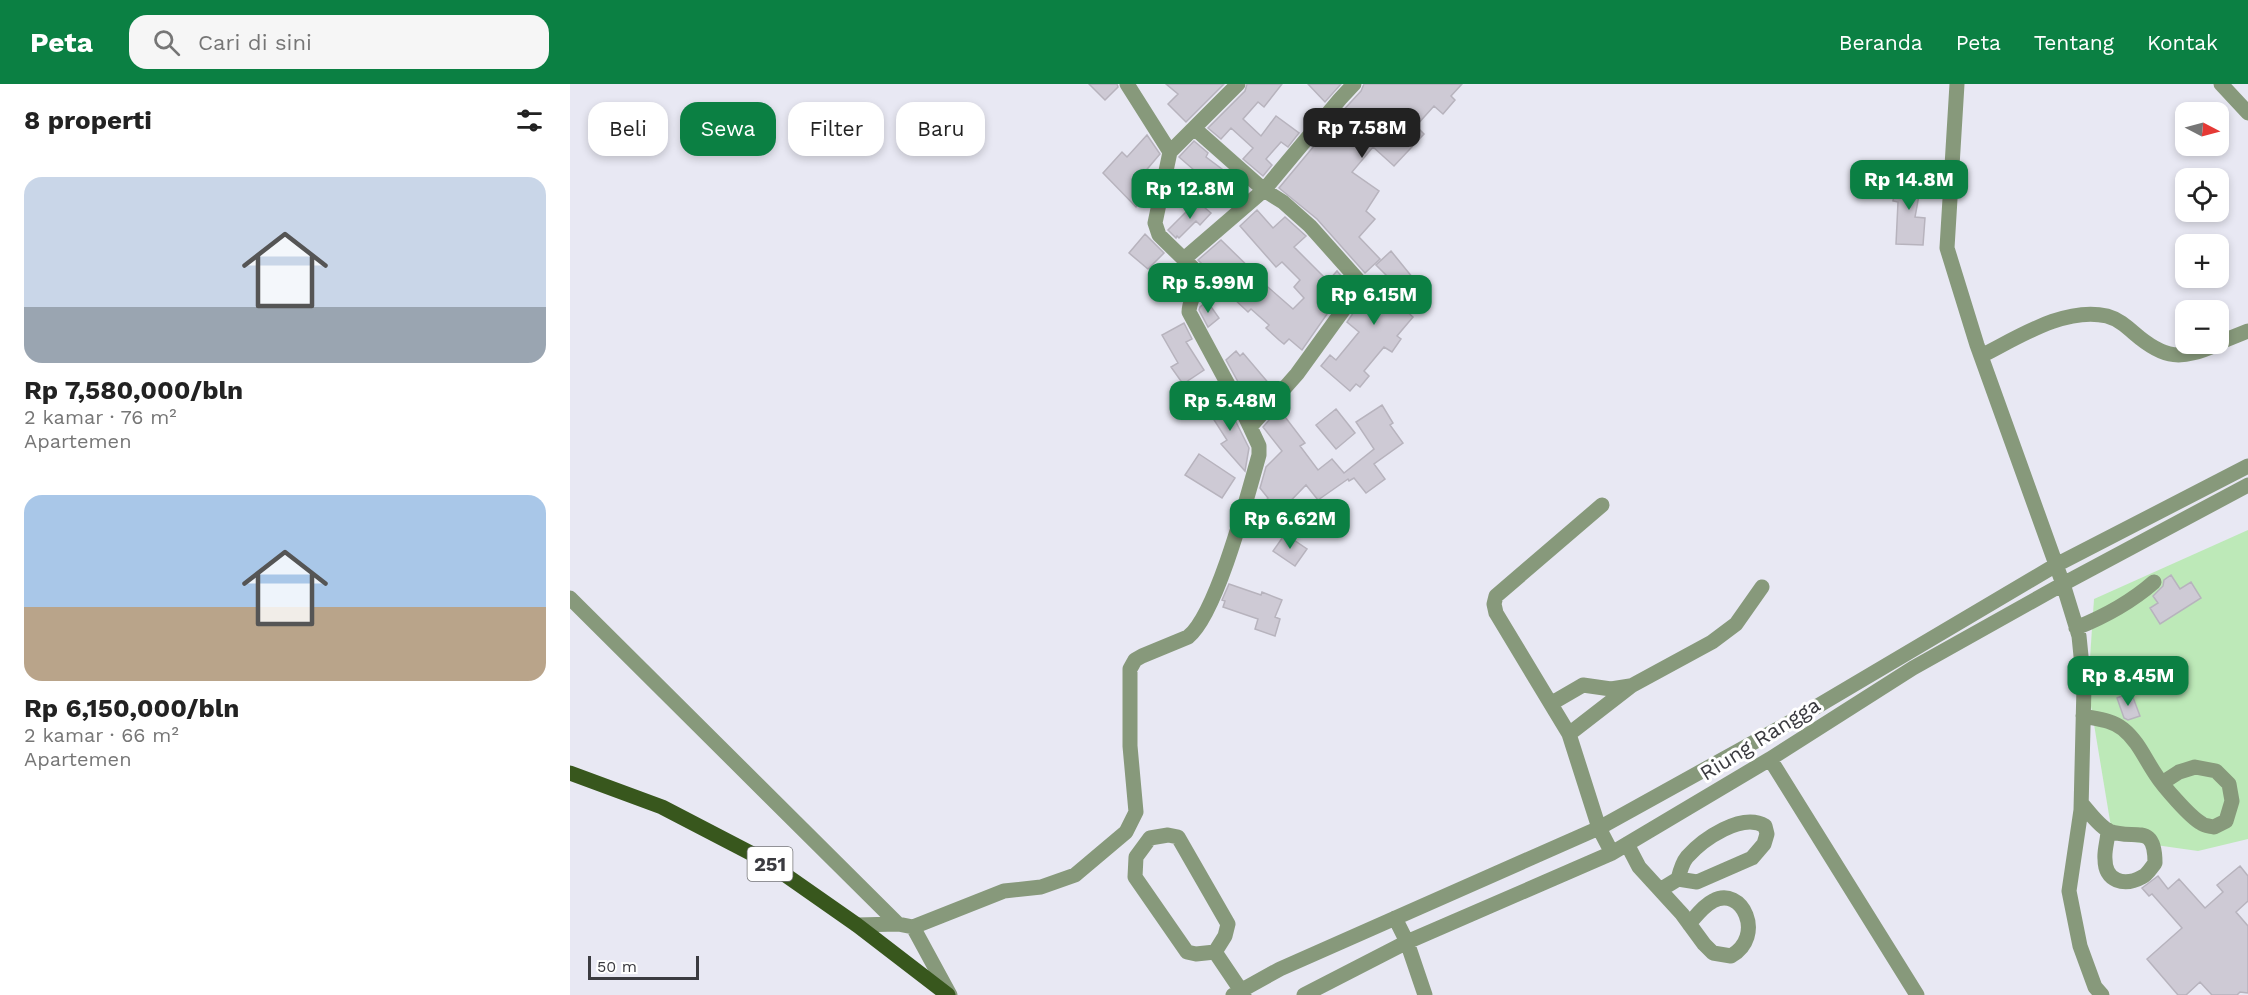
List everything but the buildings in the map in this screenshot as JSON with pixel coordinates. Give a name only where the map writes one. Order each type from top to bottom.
[{"type":"main road","name":"251","points":[[570,773],[662,807],[764,860],[857,925],[949,995]]},
{"type":"street","points":[[1127,84],[1170,152]]},
{"type":"street","points":[[1150,838],[1136,812],[1130,746],[1130,669],[1135,660],[1179,641],[1195,631],[1209,608],[1220,581],[1259,454],[1259,446],[1250,427],[1189,312],[1199,276],[1159,235],[1155,223],[1170,152],[1238,84]]},
{"type":"street","points":[[1184,259],[1264,190],[1354,84]]},
{"type":"street","points":[[1957,84],[1947,248],[1981,356],[2063,584],[2079,636],[2084,686],[2082,804],[2069,891],[2080,946],[2095,987],[2102,995]]},
{"type":"street","points":[[2221,84],[2248,112]]},
{"type":"street","points":[[1194,128],[1264,190],[1283,202],[1310,226],[1357,278],[1360,285],[1297,374],[1250,427]]},
{"type":"street","points":[[1981,356],[2056,319],[2084,316],[2106,316],[2121,322],[2156,351],[2171,356],[2195,354]]},
{"type":"street","points":[[2229,339],[2248,331]]},
{"type":"street","points":[[1215,952],[1239,993],[1280,969],[1599,828],[1794,720],[2056,565],[2248,466]]},
{"type":"street","name":"Riung Rangga","points":[[1304,995],[1407,942],[1612,853],[1770,759],[1913,668],[2063,584],[2248,485]]},
{"type":"street","points":[[1602,505],[1496,596],[1494,604],[1496,614],[1569,734],[1599,828],[1612,853]]},
{"type":"street","points":[[2076,628],[2115,611],[2135,599],[2154,582]]},
{"type":"street","points":[[1569,734],[1631,686],[1712,642],[1737,624],[1761,587]]},
{"type":"street","points":[[570,598],[906,925],[949,995]]},
{"type":"street","points":[[1551,703],[1583,685],[1611,689],[1631,686]]},
{"type":"street","points":[[2083,716],[2108,721],[2122,728],[2137,743],[2162,783],[2200,823],[2214,827],[2226,821],[2232,801],[2229,784],[2216,771],[2194,767],[2162,783]]},
{"type":"street","points":[[1770,759],[1917,995]]},
{"type":"street","points":[[2082,804],[2108,830]]},
{"type":"street","points":[[857,925],[906,925],[1004,891],[1041,887],[1075,875],[1126,832],[1136,812]]},
{"type":"street","points":[[1660,890],[1678,879],[1697,882],[1752,858],[1764,844],[1767,834],[1765,826],[1757,821],[1743,821],[1718,833],[1687,858],[1678,879]]},
{"type":"street","points":[[1168,835],[1178,837],[1228,924],[1225,936],[1215,952],[1196,954],[1187,952],[1135,877],[1136,857],[1150,838],[1168,835]]},
{"type":"street","points":[[1627,844],[1639,867],[1689,924]]},
{"type":"street","points":[[1395,918],[1407,942],[1425,995]]},
{"type":"green space","points":[[2248,530],[2248,839],[2198,851],[2113,839],[2088,688],[2094,599]]}]
